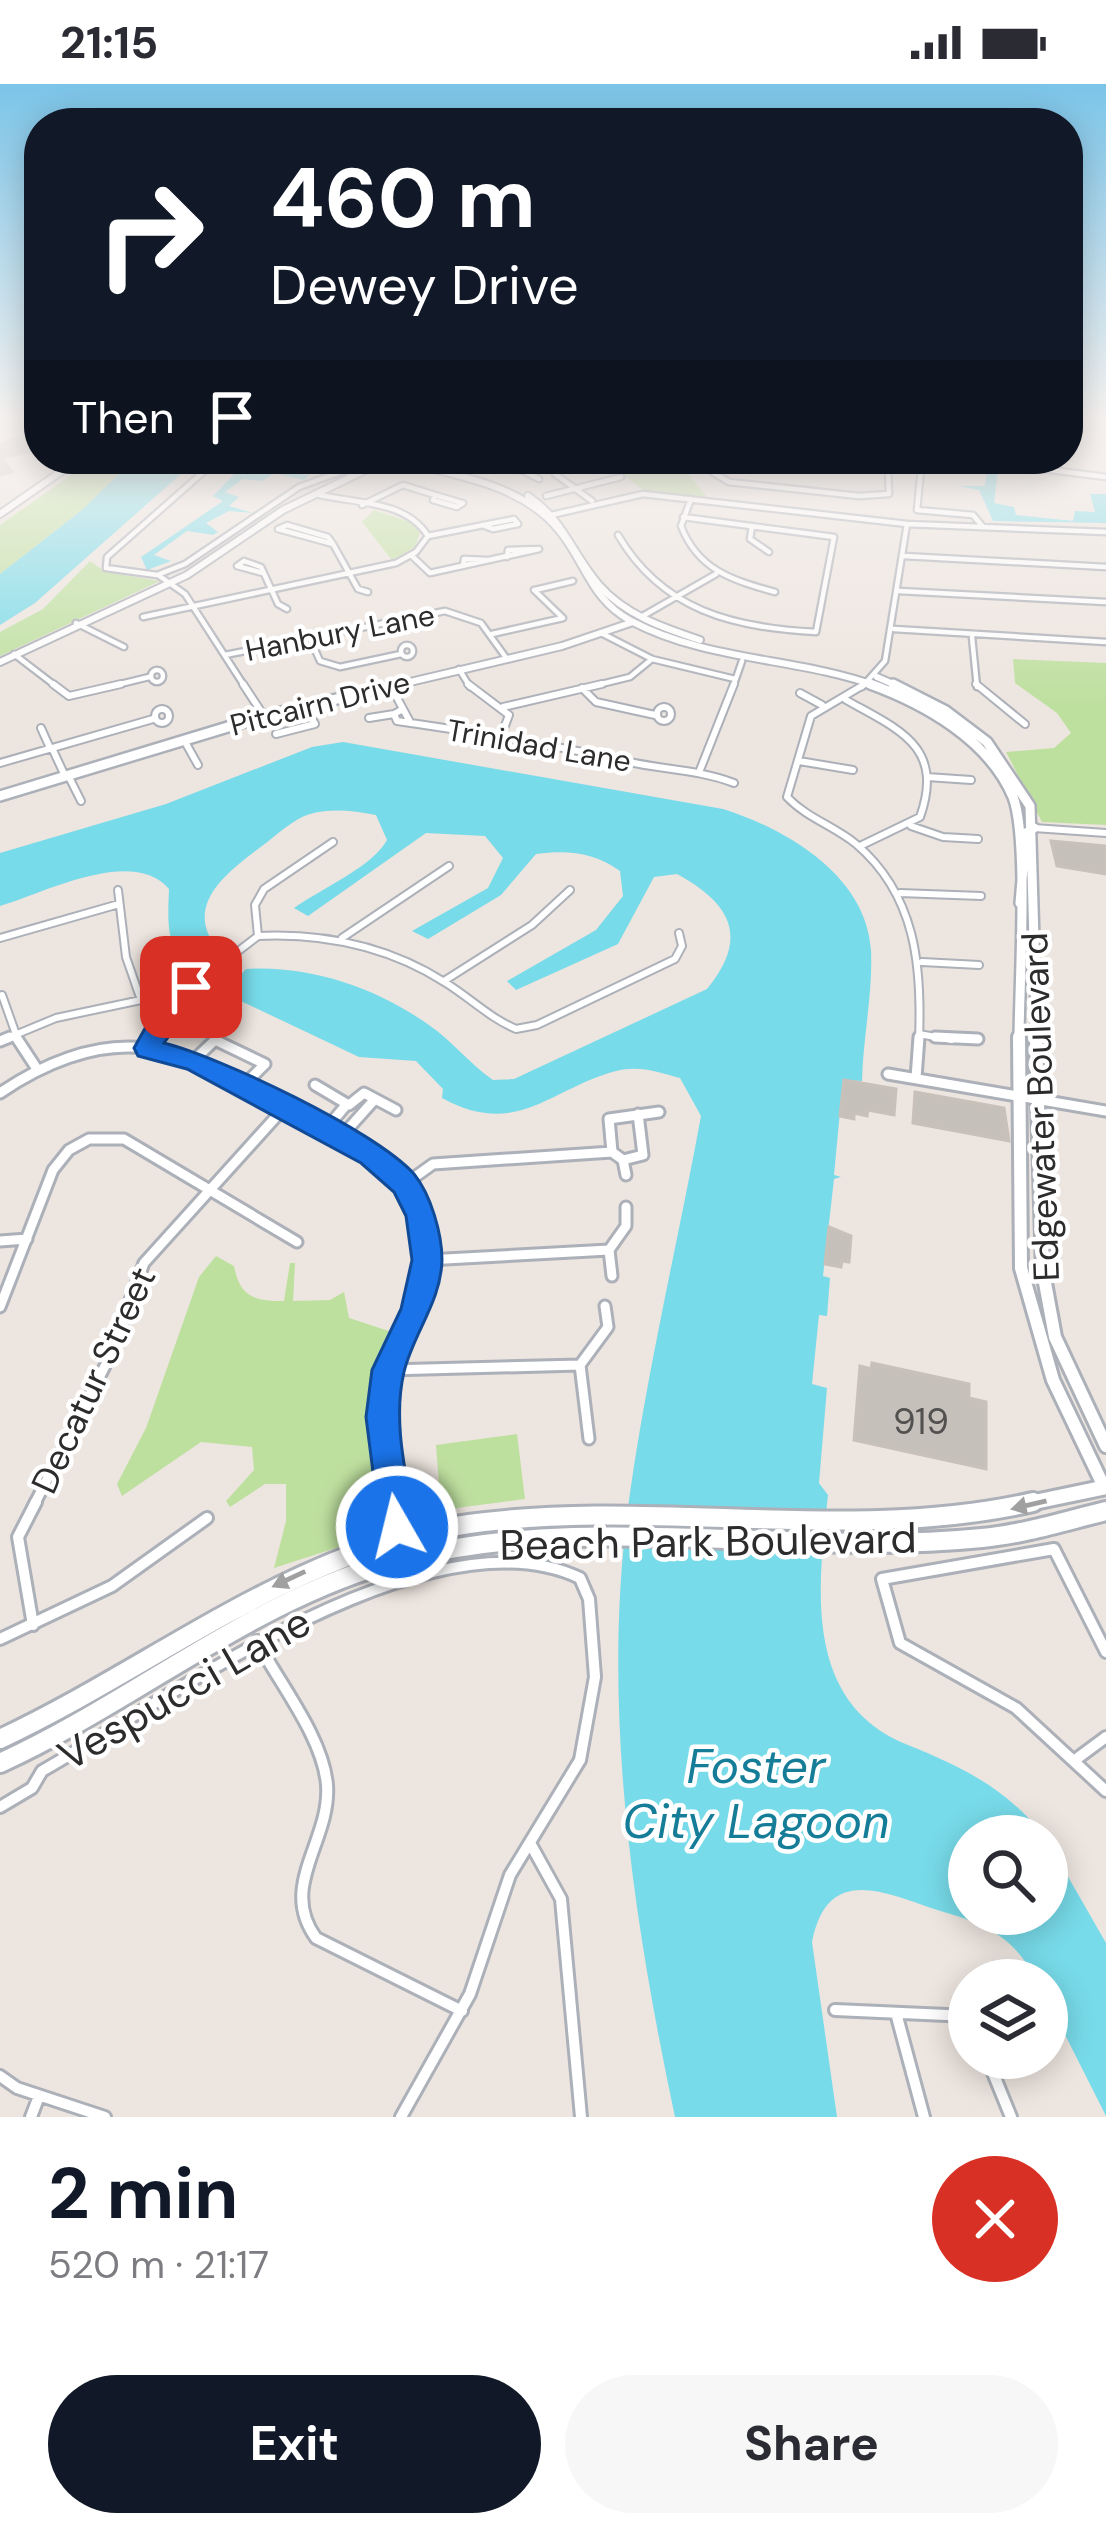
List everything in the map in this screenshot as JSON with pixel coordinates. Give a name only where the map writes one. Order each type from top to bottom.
[{"type":"main road","name":"Beach Park Boulevard","points":[[0,1739],[93,1696],[281,1581],[399,1539],[682,1514],[954,1516],[1105,1488]]},
{"type":"main road","name":"Beach Park Boulevard","points":[[0,1763],[105,1712],[247,1620],[316,1588],[401,1559],[528,1529],[980,1538],[1106,1511]]},
{"type":"street","points":[[158,512],[104,560],[114,572],[157,575],[170,582],[193,605],[264,716]]},
{"type":"street","points":[[157,575],[201,556],[263,512]]},
{"type":"street","points":[[0,662],[170,582],[286,512]]},
{"type":"street","points":[[397,512],[410,514],[428,536]]},
{"type":"street","name":"Edgewater Boulevard","points":[[543,512],[550,515]]},
{"type":"street","name":"Edgewater Boulevard","points":[[545,512],[590,589],[637,620],[698,646],[871,678],[944,708],[990,744],[1023,788],[1034,828],[1046,1300],[1076,1390],[1106,1446]]},
{"type":"street","points":[[550,515],[560,512]]},
{"type":"street","points":[[685,512],[683,533],[694,555],[716,574],[775,592]]},
{"type":"street","points":[[798,512],[907,524],[1106,532]]},
{"type":"street","points":[[938,512],[973,515],[983,527]]},
{"type":"street","points":[[618,535],[640,576],[669,598],[736,621],[815,632],[834,538],[683,517]]},
{"type":"street","points":[[143,617],[412,556],[428,536],[482,525],[512,519],[518,524],[493,530],[482,525]]},
{"type":"street","points":[[907,524],[891,647],[871,678],[846,700],[822,705],[811,716],[789,802],[860,846],[899,893],[922,962],[916,1078]]},
{"type":"street","points":[[333,544],[278,530],[287,525],[333,544],[358,589],[368,592]]},
{"type":"street","points":[[752,526],[750,539],[769,551]]},
{"type":"street","points":[[412,556],[427,572],[507,557],[539,548],[508,550],[507,557]]},
{"type":"street","points":[[904,556],[1106,567]]},
{"type":"street","points":[[263,574],[287,609]]},
{"type":"street","points":[[637,620],[716,574]]},
{"type":"street","points":[[507,658],[492,634],[563,618],[534,590],[573,581]]},
{"type":"street","points":[[899,591],[1106,602]]},
{"type":"street","name":"Hanbury Lane","points":[[225,656],[435,612],[466,615],[492,634]]},
{"type":"street","name":"Pitcairn Drive","points":[[0,796],[264,716],[602,634],[637,620]]},
{"type":"street","points":[[76,623],[124,647]]},
{"type":"street","points":[[894,629],[1106,642]]},
{"type":"street","points":[[602,634],[652,658],[735,680]]},
{"type":"street","points":[[972,637],[976,686],[1025,724]]},
{"type":"street","points":[[311,640],[320,661],[334,667],[401,654]]},
{"type":"street","points":[[14,654],[69,696],[148,677]]},
{"type":"street","points":[[503,707],[630,676],[652,658]]},
{"type":"street","points":[[700,770],[709,762],[716,724],[742,661]]},
{"type":"street","points":[[459,669],[473,691],[503,707],[509,718],[500,739]]},
{"type":"street","name":"Edgewater Boulevard","points":[[871,678],[959,729],[1011,780],[1034,828]]},
{"type":"street","points":[[582,688],[596,702],[655,715]]},
{"type":"street","points":[[800,693],[822,705]]},
{"type":"street","name":"Trinidad Lane","points":[[395,694],[410,722],[700,770],[734,783]]},
{"type":"street","points":[[846,700],[920,745],[927,778],[923,812],[911,826],[860,846]]},
{"type":"street","points":[[276,734],[314,724],[304,705]]},
{"type":"street","points":[[369,718],[403,710]]},
{"type":"street","points":[[394,714],[397,722],[410,722]]},
{"type":"street","points":[[0,763],[153,718]]},
{"type":"street","points":[[40,728],[81,801]]},
{"type":"street","points":[[184,740],[198,765]]},
{"type":"street","points":[[799,761],[854,770]]},
{"type":"street","name":"Edgewater Boulevard","points":[[1000,774],[1018,816],[1021,1268],[1058,1399],[1105,1488]]},
{"type":"street","points":[[927,778],[971,780]]},
{"type":"street","points":[[911,826],[943,837],[978,839]]},
{"type":"street","points":[[1034,828],[1106,832]]},
{"type":"street","name":"Edgewater Boulevard","points":[[1018,912],[1026,887],[1026,833],[1034,828]]},
{"type":"street","points":[[258,936],[255,905],[264,890],[333,842]]},
{"type":"street","points":[[340,939],[449,866]]},
{"type":"street","points":[[0,1041],[106,1004],[141,1000],[126,957],[118,890]]},
{"type":"street","points":[[444,981],[493,944],[551,913],[570,890]]},
{"type":"street","points":[[899,893],[981,896]]},
{"type":"street","points":[[0,938],[119,904]]},
{"type":"street","points":[[148,1048],[181,995],[258,936],[340,939],[444,981],[500,1024],[516,1029],[537,1025],[675,959],[682,946],[679,933]]},
{"type":"street","points":[[922,962],[979,965]]},
{"type":"street","points":[[2,995],[37,1069]]},
{"type":"street","points":[[919,1034],[965,1042],[978,1039]]},
{"type":"street","points":[[194,1060],[214,1040],[265,1064],[243,1086]]},
{"type":"street","points":[[0,1094],[37,1069],[91,1052],[148,1048],[194,1060],[340,1138],[405,1184],[420,1216],[427,1260],[416,1310],[388,1370],[382,1417],[401,1559]]},
{"type":"street","points":[[888,1074],[1106,1111]]},
{"type":"street","points":[[315,1085],[347,1106]]},
{"type":"street","points":[[325,1130],[364,1093],[396,1110]]},
{"type":"street","points":[[340,1138],[375,1099]]},
{"type":"street","name":"Decatur Street","points":[[33,1625],[18,1538],[106,1364],[144,1263],[284,1108]]},
{"type":"street","points":[[612,1152],[609,1119],[659,1112]]},
{"type":"street","points":[[623,1160],[645,1150],[638,1114]]},
{"type":"street","points":[[0,1306],[57,1164],[89,1139],[124,1139],[297,1242]]},
{"type":"street","points":[[405,1184],[433,1164],[482,1159],[509,1163],[612,1152],[623,1160],[626,1175]]},
{"type":"street","points":[[612,1276],[609,1250],[626,1226],[626,1207]]},
{"type":"street","points":[[0,1241],[27,1239]]},
{"type":"street","points":[[427,1260],[609,1250]]},
{"type":"street","points":[[589,1439],[580,1365],[608,1327],[605,1306]]},
{"type":"street","points":[[388,1370],[457,1362],[481,1370],[580,1365]]},
{"type":"street","points":[[0,1640],[112,1586],[207,1518]]},
{"type":"street","points":[[1106,1652],[1054,1549],[882,1579],[900,1642],[1016,1708],[1106,1792]]},
{"type":"street","name":"Vespucci Lane","points":[[0,1807],[32,1788],[42,1771],[257,1641],[329,1605],[460,1568],[534,1566],[580,1578],[587,1589],[592,1633],[591,1720],[580,1760],[510,1876],[462,2011],[410,2091],[401,2117]]},
{"type":"street","points":[[257,1641],[327,1786],[299,1900],[302,1921],[316,1938],[462,2011]]},
{"type":"street","points":[[1076,1760],[1106,1737]]},
{"type":"street","points":[[530,1843],[561,1899],[581,2117]]},
{"type":"street","points":[[835,2010],[948,2015]]},
{"type":"street","points":[[896,2013],[924,2117]]},
{"type":"street","points":[[0,2076],[39,2096],[105,2117]]},
{"type":"street","points":[[996,2079],[1011,2117]]},
{"type":"street","points":[[31,2117],[39,2096]]},
{"type":"green space","points":[[19,512],[80,512],[0,574],[0,525]]},
{"type":"green space","points":[[372,512],[380,512],[416,524],[420,532],[415,547],[392,560],[362,522]]},
{"type":"green space","points":[[90,561],[106,572],[160,581],[0,656],[0,632],[43,609]]},
{"type":"green space","points":[[1013,659],[1106,663],[1106,825],[1042,822],[1006,752],[1054,748],[1071,733],[1057,713],[1015,683]]},
{"type":"green space","points":[[216,1256],[234,1266],[240,1285],[250,1295],[273,1301],[284,1301],[290,1263],[295,1263],[293,1301],[330,1300],[344,1292],[349,1318],[395,1333],[372,1401],[383,1520],[370,1537],[274,1568],[286,1521],[286,1484],[265,1484],[230,1507],[226,1501],[254,1470],[252,1447],[201,1442],[122,1496],[117,1484],[146,1428],[199,1277]]},
{"type":"green space","points":[[517,1434],[525,1499],[441,1510],[436,1445]]},
{"type":"water","points":[[80,512],[138,512],[35,603],[0,625],[0,574]]},
{"type":"water","points":[[207,512],[227,512],[206,523],[218,532],[213,535],[187,531],[154,555],[171,561],[147,570],[141,557]]},
{"type":"water","points":[[989,512],[1073,521],[1075,512],[1106,512],[1106,523],[993,521]]},
{"type":"water","name":"Foster City Lagoon","points":[[343,742],[723,809],[772,829],[819,859],[855,899],[866,923],[871,950],[862,1081],[843,1080],[834,1175],[841,1177],[834,1179],[823,1276],[830,1278],[827,1316],[819,1315],[812,1384],[827,1388],[819,1483],[828,1495],[821,1567],[824,1638],[833,1671],[849,1701],[874,1726],[982,1781],[1025,1815],[948,1815],[948,1913],[893,1895],[858,1890],[830,1903],[819,1918],[812,1942],[837,2117],[675,2117],[634,1885],[620,1728],[622,1571],[637,1446],[701,1116],[680,1078],[633,1069],[592,1079],[512,1112],[468,1109],[442,1098],[443,1089],[416,1061],[359,1057],[224,993],[246,969],[294,971],[342,982],[409,1012],[493,1080],[514,1079],[707,989],[728,954],[730,938],[722,910],[677,874],[654,877],[618,944],[516,990],[507,981],[596,930],[623,896],[620,871],[580,854],[536,854],[501,895],[428,939],[412,931],[488,888],[503,858],[485,836],[426,833],[308,916],[294,908],[358,869],[387,840],[376,815],[351,811],[310,814],[297,820],[223,879],[213,891],[205,919],[219,951],[189,968],[172,941],[169,889],[153,877],[134,872],[88,876],[0,906],[0,853],[166,804],[312,747]]},
{"type":"water","name":"Foster City Lagoon","points":[[1068,1877],[1106,1943],[1106,2116],[1068,2041],[1068,1959],[1022,1959],[997,1935],[1068,1935]]},
{"type":"building","points":[[1051,841],[1106,846],[1106,874],[1057,866]]},
{"type":"building","points":[[844,1080],[896,1089],[894,1115],[868,1110],[867,1116],[854,1113],[854,1119],[840,1116]]},
{"type":"building","points":[[915,1092],[1004,1108],[1009,1141],[913,1123]]},
{"type":"building","points":[[829,1227],[851,1236],[849,1262],[842,1261],[841,1267],[825,1264]]},
{"type":"building","points":[[872,1363],[969,1384],[969,1398],[986,1402],[986,1469],[854,1440],[860,1366],[871,1369]]},
{"type":"route","points":[[191,987],[166,1013],[148,1048],[194,1060],[370,1154],[405,1184],[420,1216],[427,1260],[416,1310],[388,1370],[382,1417],[397,1527]]}]
